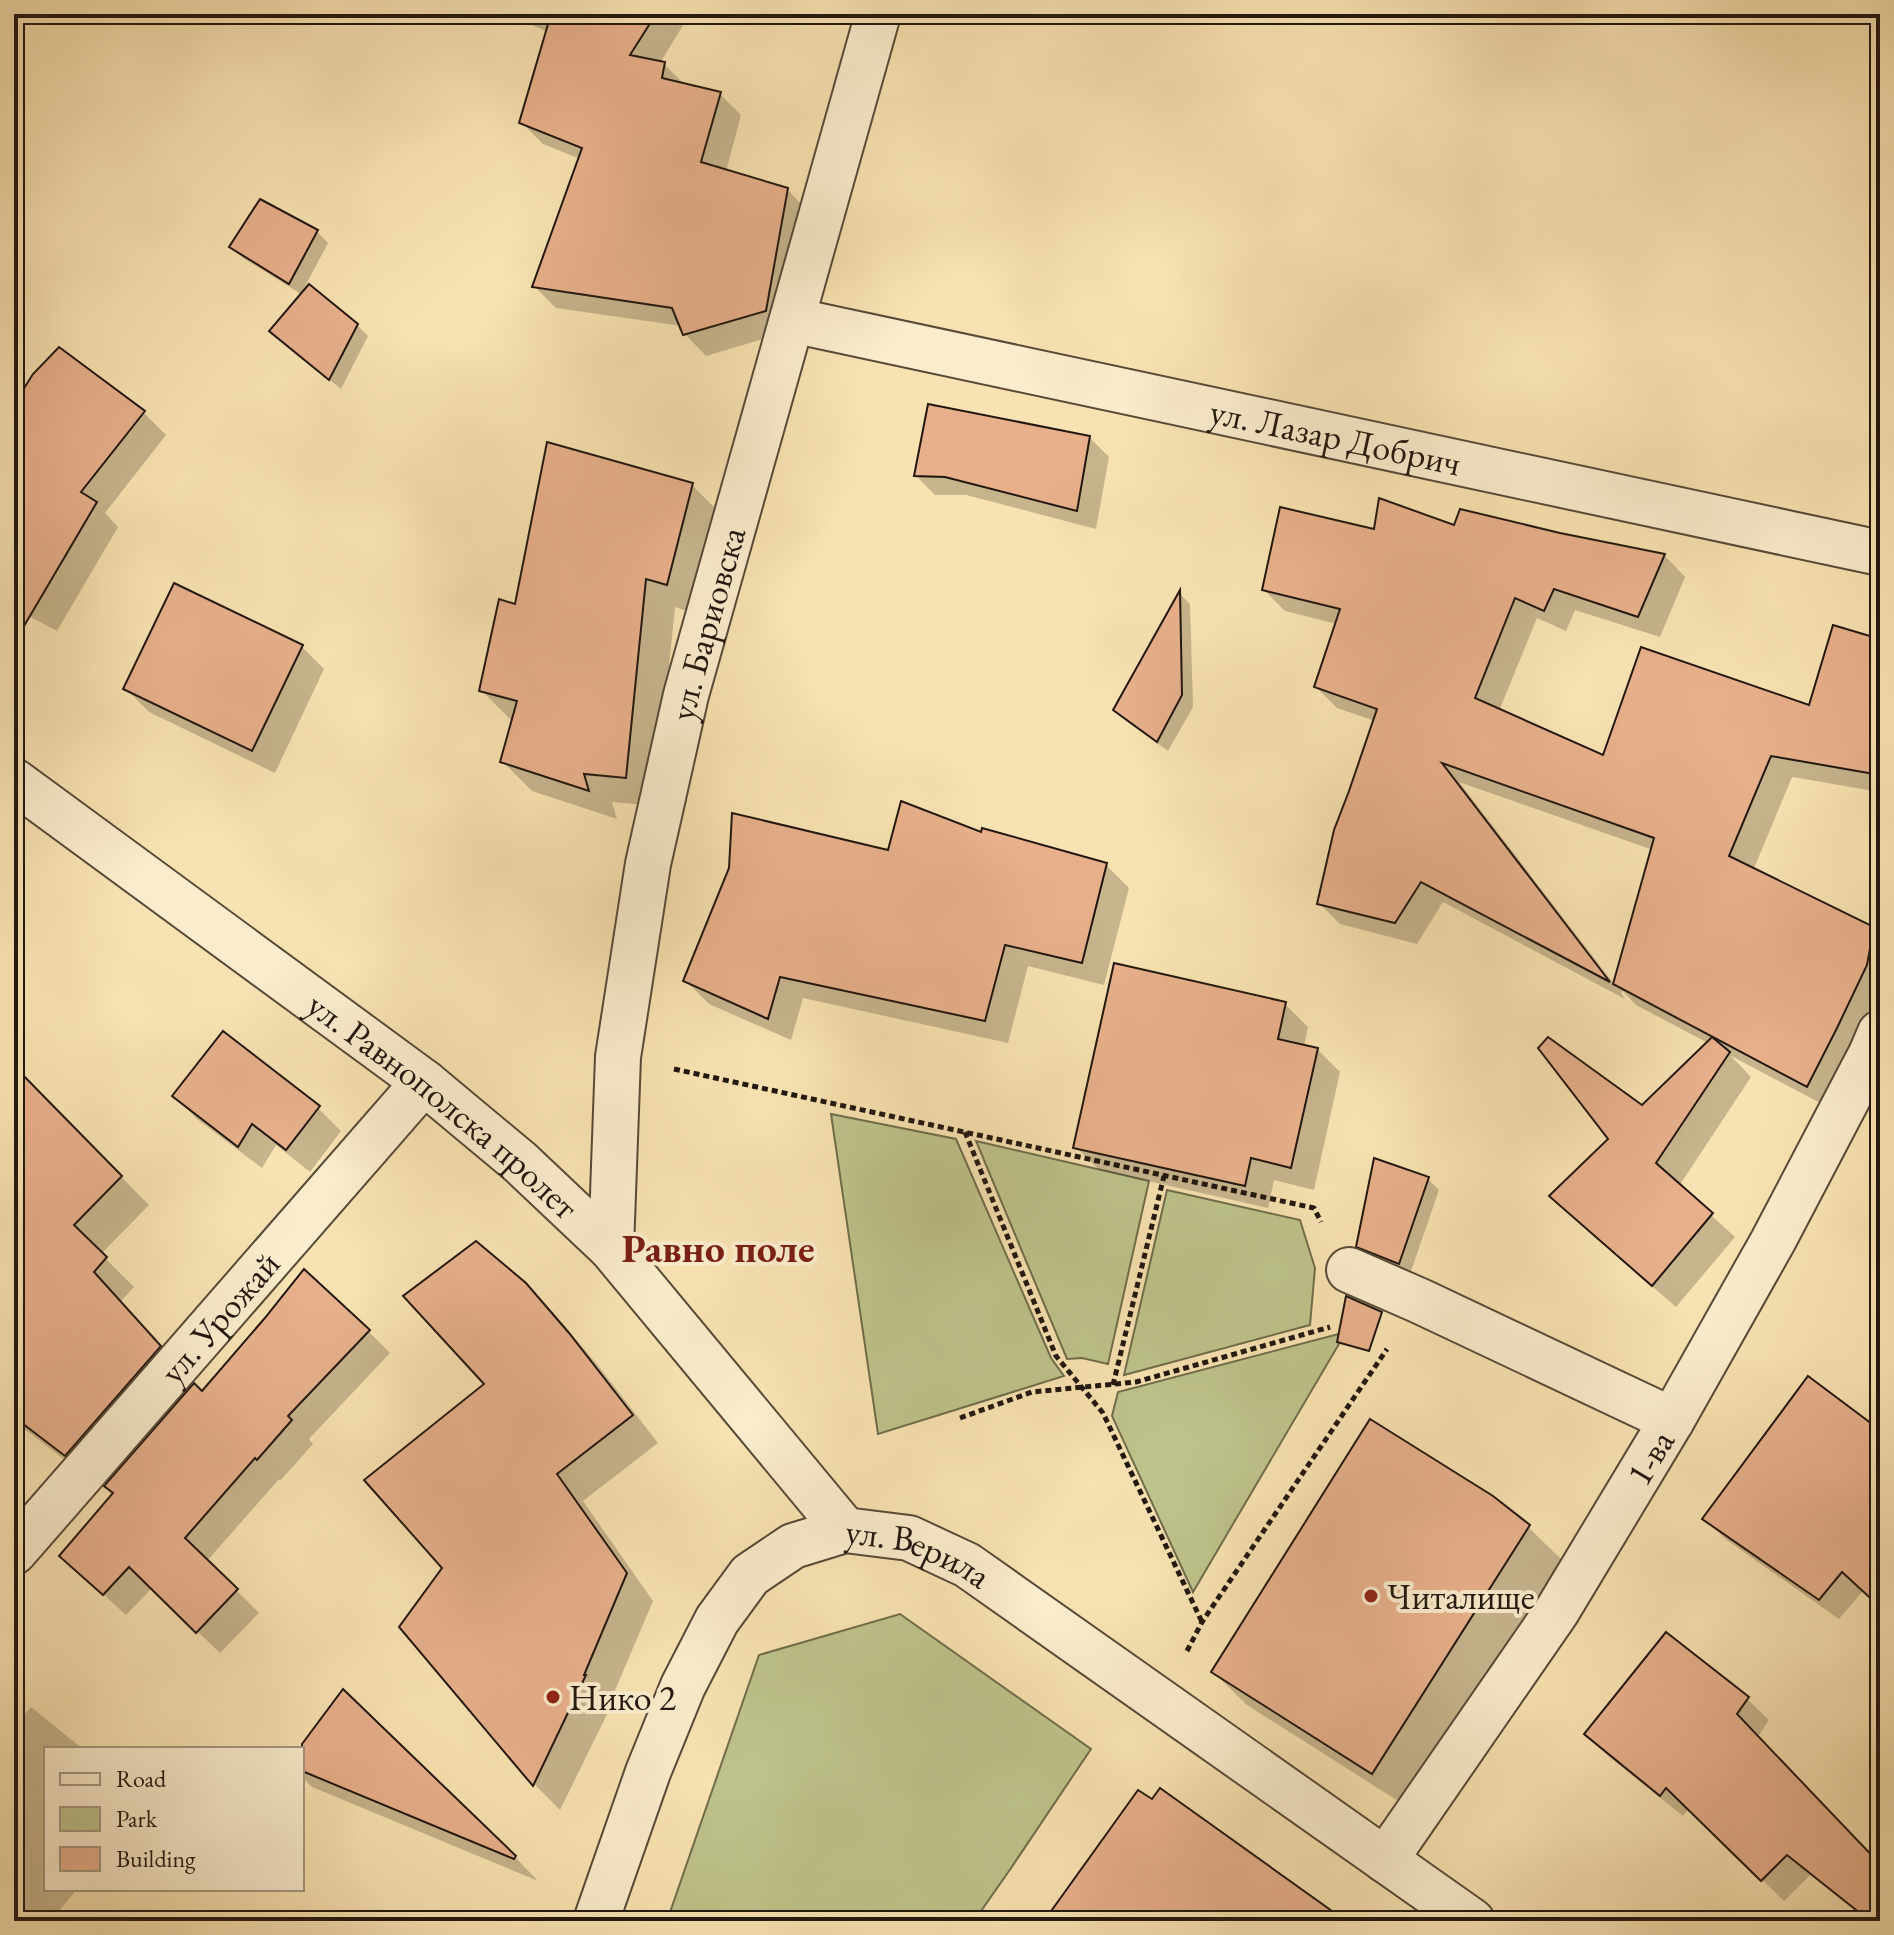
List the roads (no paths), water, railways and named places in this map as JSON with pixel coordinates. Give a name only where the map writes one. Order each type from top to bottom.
[{"type":"street","name":"ул. Бариовска","points":[[611,1248],[618,1057],[648,864],[686,695],[878,14]]},
{"type":"street","name":"ул. Лазар Добрич","points":[[792,320],[1880,553]]},
{"type":"street","name":"ул. Равнополска пролет","points":[[14,781],[424,1082],[520,1162],[611,1248],[845,1530]]},
{"type":"street","name":"1-ва","points":[[1385,1860],[1557,1611],[1672,1420],[1773,1241],[1880,1033]]},
{"type":"street","name":"ул. Урожай","points":[[14,1552],[424,1082]]},
{"type":"street","points":[[1349,1270],[1672,1420]]},
{"type":"street","name":"ул. Верила","points":[[596,1921],[648,1772],[683,1686],[717,1620],[750,1575],[793,1546],[845,1530],[909,1538],[967,1565],[1472,1921]]},
{"type":"place","name":"Читалище","points":[[1371,1596]]},
{"type":"place","name":"Нико 2","points":[[553,1697]]},
{"type":"district","name":"Равно поле","points":[[718,1248]]}]
